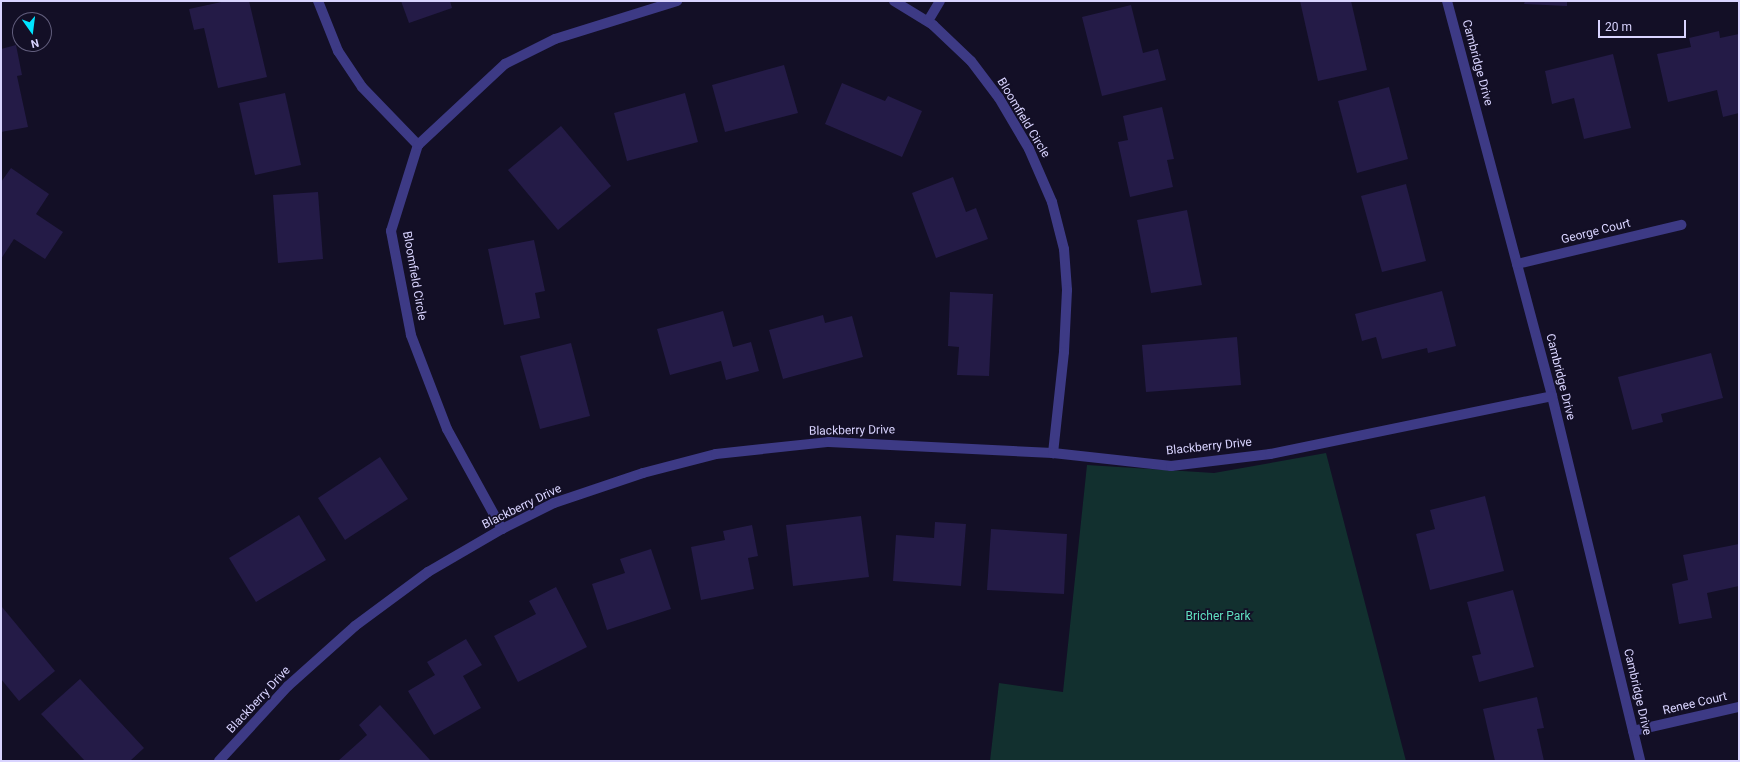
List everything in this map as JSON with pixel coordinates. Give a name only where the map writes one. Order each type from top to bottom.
[{"type":"street","points":[[318,1],[338,51],[362,87],[418,146]]},
{"type":"street","name":"Bloomfield Circle","points":[[502,529],[447,429],[411,335],[392,231],[418,146],[505,64],[555,40],[677,1]]},
{"type":"street","name":"Bloomfield Circle","points":[[894,1],[928,21],[971,61],[999,98],[1029,149],[1052,202],[1064,249],[1068,290],[1064,352],[1053,453]]},
{"type":"street","points":[[928,21],[940,1]]},
{"type":"street","name":"Cambridge Drive","points":[[1448,1],[1552,396],[1640,761]]},
{"type":"street","name":"George Court","points":[[1517,264],[1682,225]]},
{"type":"street","name":"Blackberry Drive","points":[[219,761],[288,686],[355,626],[428,572],[502,529],[554,503],[643,473],[716,454],[829,442],[1053,453],[1171,466],[1270,454],[1552,396]]},
{"type":"street","name":"Renee Court","points":[[1633,731],[1739,707]]},
{"type":"green space","name":"Bricher Park","points":[[1326,453],[1406,761],[990,761],[999,683],[1063,692],[1087,465],[1214,473]]},
{"type":"building","points":[[226,1],[249,1],[267,77],[218,88],[204,28],[194,30],[189,9]]},
{"type":"building","points":[[401,1],[450,1],[452,8],[409,23]]},
{"type":"building","points":[[1300,1],[1351,1],[1367,70],[1318,81]]},
{"type":"building","points":[[1525,1],[1567,1],[1567,6],[1524,4]]},
{"type":"building","points":[[1131,5],[1143,53],[1158,49],[1166,80],[1102,96],[1082,17]]},
{"type":"building","points":[[1719,31],[1720,38],[1739,34],[1739,113],[1723,117],[1717,90],[1668,102],[1657,54],[1691,47],[1689,38]]},
{"type":"building","points":[[12,46],[12,52],[17,52],[22,75],[17,76],[28,127],[1,132],[1,49]]},
{"type":"building","points":[[1613,54],[1631,128],[1584,139],[1574,98],[1552,104],[1545,71]]},
{"type":"building","points":[[784,65],[798,113],[725,132],[712,85]]},
{"type":"building","points":[[842,83],[885,101],[888,96],[922,111],[902,157],[825,124]]},
{"type":"building","points":[[1389,87],[1408,159],[1357,173],[1338,101]]},
{"type":"building","points":[[285,93],[301,165],[255,175],[239,103]]},
{"type":"building","points":[[685,93],[698,142],[627,161],[614,113]]},
{"type":"building","points":[[1162,107],[1174,159],[1167,160],[1173,187],[1130,197],[1118,142],[1128,140],[1123,116]]},
{"type":"building","points":[[561,126],[611,186],[558,230],[508,170]]},
{"type":"building","points":[[11,168],[49,194],[36,214],[63,232],[45,259],[14,239],[1,259],[1,182]]},
{"type":"building","points":[[953,177],[966,212],[976,208],[988,239],[936,258],[912,193]]},
{"type":"building","points":[[1406,184],[1426,261],[1382,272],[1361,196]]},
{"type":"building","points":[[318,192],[323,259],[278,263],[273,195]]},
{"type":"building","points":[[1187,210],[1202,285],[1151,293],[1137,220]]},
{"type":"building","points":[[534,240],[545,291],[535,293],[540,318],[504,325],[488,249]]},
{"type":"building","points":[[1442,291],[1456,346],[1428,353],[1427,348],[1382,359],[1376,337],[1362,341],[1355,314]]},
{"type":"building","points":[[950,292],[993,294],[989,376],[957,375],[959,347],[948,346]]},
{"type":"building","points":[[723,311],[733,347],[751,342],[759,371],[726,380],[721,361],[670,375],[657,329]]},
{"type":"building","points":[[823,315],[825,323],[852,316],[863,357],[783,379],[769,330]]},
{"type":"building","points":[[1237,337],[1241,385],[1146,392],[1142,345]]},
{"type":"building","points":[[571,343],[590,416],[540,429],[520,356]]},
{"type":"building","points":[[1711,353],[1723,398],[1661,414],[1663,422],[1632,430],[1618,377]]},
{"type":"building","points":[[380,457],[408,499],[345,540],[318,498]]},
{"type":"building","points":[[1485,496],[1504,571],[1430,590],[1416,534],[1435,529],[1430,510]]},
{"type":"building","points":[[299,515],[326,560],[256,602],[229,558]]},
{"type":"building","points":[[861,516],[869,577],[793,586],[786,525]]},
{"type":"building","points":[[935,522],[966,524],[961,586],[893,581],[896,535],[934,538]]},
{"type":"building","points":[[752,525],[758,556],[748,558],[754,589],[701,600],[691,547],[725,540],[723,531]]},
{"type":"building","points":[[991,529],[1067,534],[1064,594],[987,590]]},
{"type":"building","points":[[1739,544],[1739,586],[1707,593],[1712,618],[1679,624],[1672,584],[1688,580],[1683,555]]},
{"type":"building","points":[[651,549],[671,609],[607,630],[592,584],[625,573],[620,559]]},
{"type":"building","points":[[556,587],[587,647],[518,682],[494,636],[536,614],[529,601]]},
{"type":"building","points":[[1513,590],[1534,667],[1479,682],[1472,656],[1481,654],[1467,602]]},
{"type":"building","points":[[2,607],[55,671],[19,701],[1,679]]},
{"type":"building","points":[[466,639],[482,665],[463,676],[481,708],[434,735],[408,691],[435,675],[427,662]]},
{"type":"building","points":[[80,679],[144,748],[130,761],[85,761],[41,714]]},
{"type":"building","points":[[1537,697],[1544,728],[1537,729],[1544,761],[1495,761],[1483,709]]},
{"type":"building","points":[[380,705],[430,760],[429,761],[338,761],[367,735],[359,725]]}]
